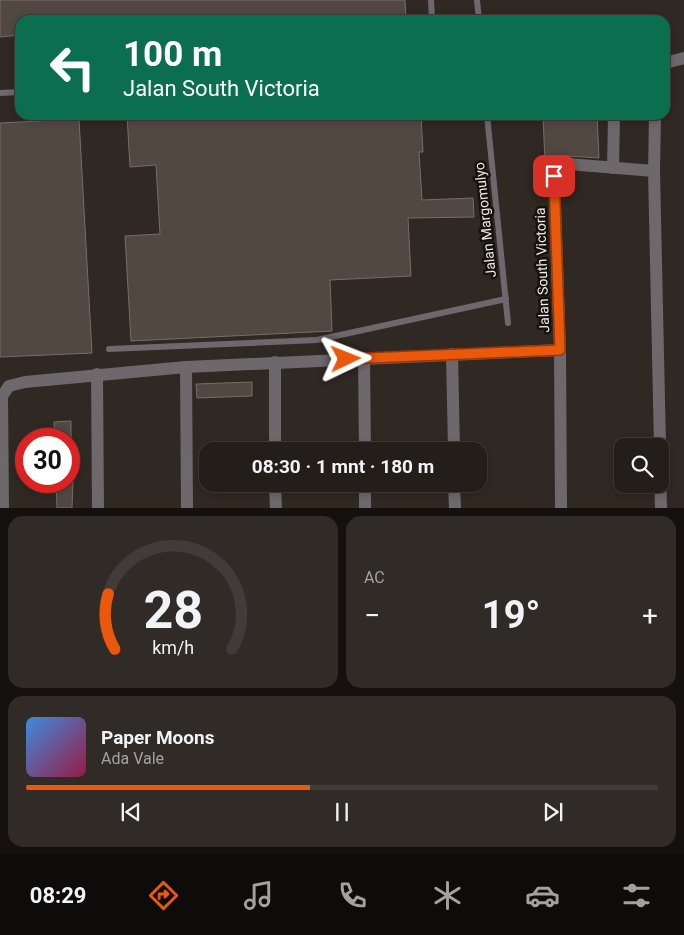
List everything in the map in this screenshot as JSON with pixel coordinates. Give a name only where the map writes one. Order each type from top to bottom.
[{"type":"street","points":[[670,62],[684,58]]},
{"type":"street","points":[[613,168],[614,120]]},
{"type":"street","points":[[655,120],[654,171],[660,438]]},
{"type":"street","name":"Jalan South Victoria","points":[[561,508],[560,350],[554,176],[558,167],[568,164],[654,171]]},
{"type":"street","name":"Jalan South Victoria","points":[[3,508],[2,396],[10,386],[25,382],[97,374],[186,367],[560,350]]},
{"type":"street","points":[[452,354],[454,442]]},
{"type":"street","points":[[364,358],[365,442]]},
{"type":"street","points":[[275,362],[275,442]]},
{"type":"street","points":[[186,367],[187,508]]},
{"type":"street","points":[[97,374],[98,508]]},
{"type":"street","points":[[276,492],[276,508]]},
{"type":"street","points":[[365,492],[365,508]]},
{"type":"street","points":[[454,492],[455,508]]},
{"type":"street","points":[[661,493],[661,508]]},
{"type":"lane","points":[[431,0],[432,15]]},
{"type":"lane","points":[[478,0],[479,15]]},
{"type":"lane","points":[[0,93],[15,92]]},
{"type":"lane","name":"Jalan Margomulyo","points":[[488,120],[508,323]]},
{"type":"lane","points":[[109,349],[317,340],[506,299]]},
{"type":"building","points":[[0,0],[405,0],[406,15],[15,15],[15,36],[0,37]]},
{"type":"building","points":[[79,120],[92,353],[0,357],[0,123]]},
{"type":"building","points":[[127,120],[421,120],[423,152],[419,152],[422,200],[473,198],[474,217],[408,218],[411,276],[330,280],[332,331],[131,341],[125,236],[160,234],[156,165],[130,167]]},
{"type":"building","points":[[543,120],[597,120],[599,158],[568,156],[545,162]]},
{"type":"building","points":[[252,382],[252,396],[197,398],[196,384]]},
{"type":"building","points":[[71,421],[71,428],[54,428],[54,422]]},
{"type":"building","points":[[56,493],[73,493],[72,508],[57,508]]},
{"type":"route","points":[[346,359],[560,350],[554,176]]}]
